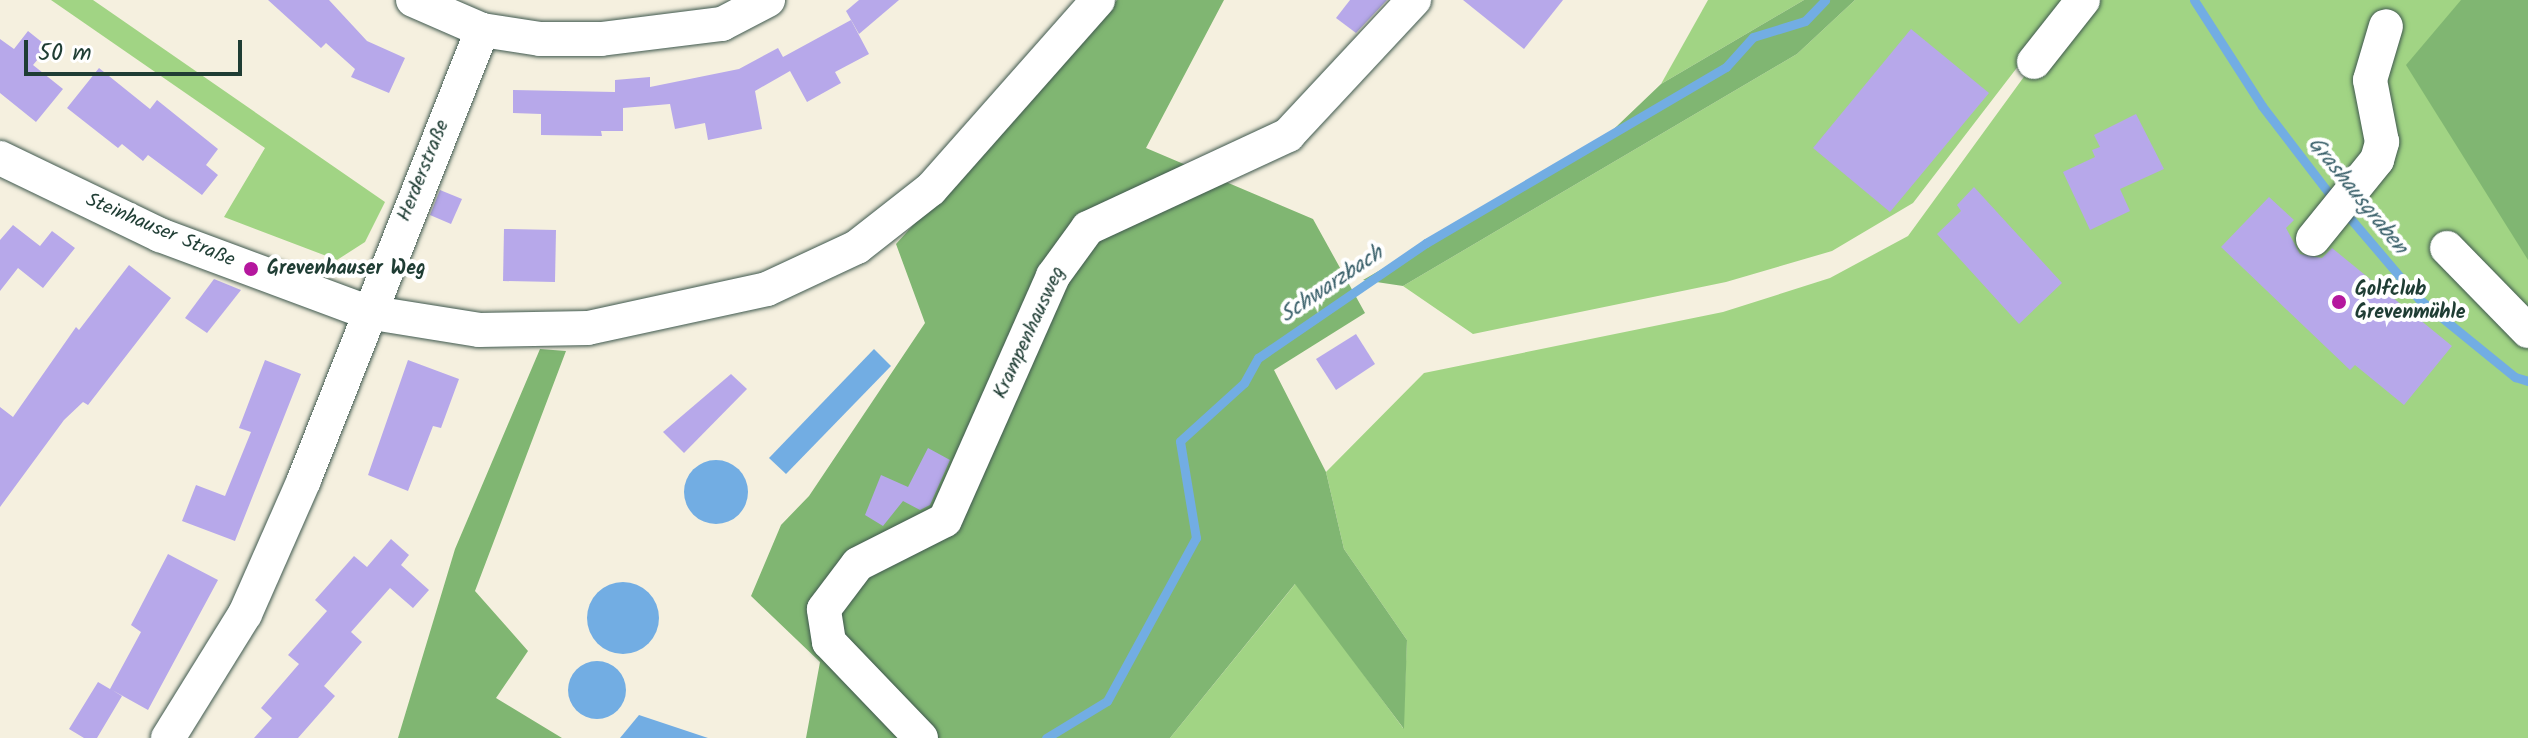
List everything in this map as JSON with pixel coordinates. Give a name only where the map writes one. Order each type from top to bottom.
[{"type":"street","points":[[413,0],[482,30],[540,39],[601,39],[722,24],[768,0]]},
{"type":"street","name":"Steinhauser Straße","points":[[0,158],[160,235],[367,312],[479,330],[588,328],[767,289],[857,247],[931,189],[1098,0]]},
{"type":"street","name":"Krampenhausweg","points":[[914,731],[829,642],[824,609],[858,564],[945,520],[1053,276],[1088,228],[1288,135],[1414,0]]},
{"type":"street","points":[[2034,62],[2083,0]]},
{"type":"street","points":[[2322,229],[2377,160],[2382,142],[2370,80],[2386,26]]},
{"type":"street","name":"Herderstraße","points":[[367,312],[482,30]]},
{"type":"street","points":[[2447,248],[2528,331]]},
{"type":"street","points":[[168,738],[245,614],[367,312]]},
{"type":"green space","points":[[51,0],[93,0],[385,202],[365,242],[337,260],[224,217],[265,148]]},
{"type":"green space","points":[[1117,0],[1224,0],[1146,148],[1313,219],[1365,313],[1274,370],[1326,472],[1344,549],[1407,640],[1404,729],[1295,584],[1170,738],[806,738],[820,662],[751,596],[781,525],[809,496],[925,323],[896,244]]},
{"type":"green space","points":[[1708,0],[1804,0],[1661,84]]},
{"type":"green space","points":[[1804,0],[1855,0],[1797,54],[1403,286],[1363,280],[1595,147],[1661,84]]},
{"type":"green space","points":[[1855,0],[2069,0],[1913,203],[1832,251],[1726,282],[1473,334],[1403,286],[1797,54]]},
{"type":"green space","points":[[2080,0],[2528,0],[2528,738],[1170,738],[1296,583],[1403,728],[1407,640],[1344,549],[1326,472],[1424,373],[1723,312],[1830,278],[1908,236]]},
{"type":"green space","points":[[2461,0],[2528,0],[2528,260],[2406,65]]},
{"type":"green space","points":[[540,349],[566,351],[475,591],[528,651],[496,698],[562,738],[398,738],[455,549]]},
{"type":"water","points":[[874,349],[891,366],[786,474],[769,458]]},
{"type":"water","points":[[710,460],[722,460],[739,469],[746,480],[746,504],[739,515],[722,524],[710,524],[698,519],[689,510],[684,498],[684,486],[689,474],[698,465]]},
{"type":"water","points":[[623,582],[643,588],[653,598],[659,618],[653,638],[643,648],[623,654],[603,648],[593,638],[587,618],[593,598],[603,588]]},
{"type":"water","points":[[597,661],[617,670],[626,690],[617,710],[597,719],[577,710],[568,690],[577,670]]},
{"type":"water","points":[[639,715],[708,738],[620,738]]},
{"type":"building","points":[[268,0],[329,0],[367,41],[405,58],[389,93],[351,77],[355,69],[326,43],[321,48]]},
{"type":"building","points":[[859,0],[899,0],[859,34],[846,11]]},
{"type":"building","points":[[1350,0],[1387,0],[1356,33],[1336,18]]},
{"type":"building","points":[[1463,0],[1563,0],[1524,49]]},
{"type":"building","points":[[851,20],[869,54],[835,72],[841,83],[807,102],[790,71],[755,91],[762,129],[708,140],[705,123],[675,129],[670,104],[623,108],[623,131],[601,131],[602,136],[541,135],[541,114],[513,113],[513,90],[615,92],[615,80],[650,77],[650,87],[739,69],[778,48],[783,57]]},
{"type":"building","points":[[1911,29],[1989,93],[1890,212],[1813,148]]},
{"type":"building","points":[[28,31],[48,47],[33,65],[63,89],[36,122],[0,93],[0,39],[14,49]]},
{"type":"building","points":[[99,68],[150,109],[157,100],[218,149],[206,165],[218,175],[202,195],[148,155],[143,161],[122,144],[118,148],[67,108]]},
{"type":"building","points":[[2136,114],[2164,169],[2120,189],[2130,211],[2090,230],[2063,172],[2095,157],[2092,150],[2100,147],[2094,135]]},
{"type":"building","points":[[1974,187],[2062,283],[2019,324],[1937,234],[1961,211],[1957,205]]},
{"type":"building","points":[[440,190],[462,199],[451,224],[430,215]]},
{"type":"building","name":"Golfclub Grevenmühle","points":[[2269,197],[2294,220],[2286,228],[2300,254],[2322,258],[2332,248],[2452,346],[2404,405],[2355,365],[2350,370],[2221,247]]},
{"type":"building","points":[[13,225],[40,246],[52,231],[75,248],[43,288],[18,268],[0,291],[0,240]]},
{"type":"building","points":[[504,229],[556,230],[555,282],[503,281]]},
{"type":"building","points":[[129,265],[171,298],[88,405],[83,402],[64,420],[0,507],[0,407],[13,417],[76,327],[79,330]]},
{"type":"building","points":[[214,279],[241,290],[207,333],[185,318]]},
{"type":"building","points":[[1356,334],[1375,364],[1336,390],[1316,359]]},
{"type":"building","points":[[265,360],[301,374],[235,541],[182,521],[196,485],[225,496],[251,432],[239,428]]},
{"type":"building","points":[[408,360],[459,379],[441,428],[433,426],[408,491],[368,475]]},
{"type":"building","points":[[731,374],[747,389],[684,453],[663,432]]},
{"type":"building","points":[[928,448],[950,460],[930,505],[920,510],[903,501],[883,526],[865,515],[881,475],[908,487]]},
{"type":"building","points":[[391,539],[409,555],[401,565],[429,590],[413,608],[390,588],[351,632],[362,642],[324,686],[335,696],[298,738],[254,738],[272,718],[261,708],[299,664],[288,655],[327,611],[315,600],[354,556],[367,567]]},
{"type":"building","points":[[168,554],[218,580],[148,710],[112,690],[122,696],[97,738],[84,738],[69,729],[98,682],[110,689],[141,632],[131,625]]},
{"type":"waterway","name":"Schwarzbach","points":[[1046,738],[1107,701],[1196,538],[1180,441],[1244,383],[1258,358],[1426,243],[1726,67],[1753,37],[1805,21],[1825,0]]},
{"type":"waterway","name":"Grashausgraben","points":[[2194,0],[2262,106],[2334,200]]},
{"type":"waterway","name":"Grashausgraben","points":[[2344,211],[2419,299],[2515,377],[2528,381]]},
{"type":"place","name":"Grevenhauser Weg","points":[[251,269]]},
{"type":"place","name":"Golfclub Grevenmühle","points":[[2339,302]]}]
